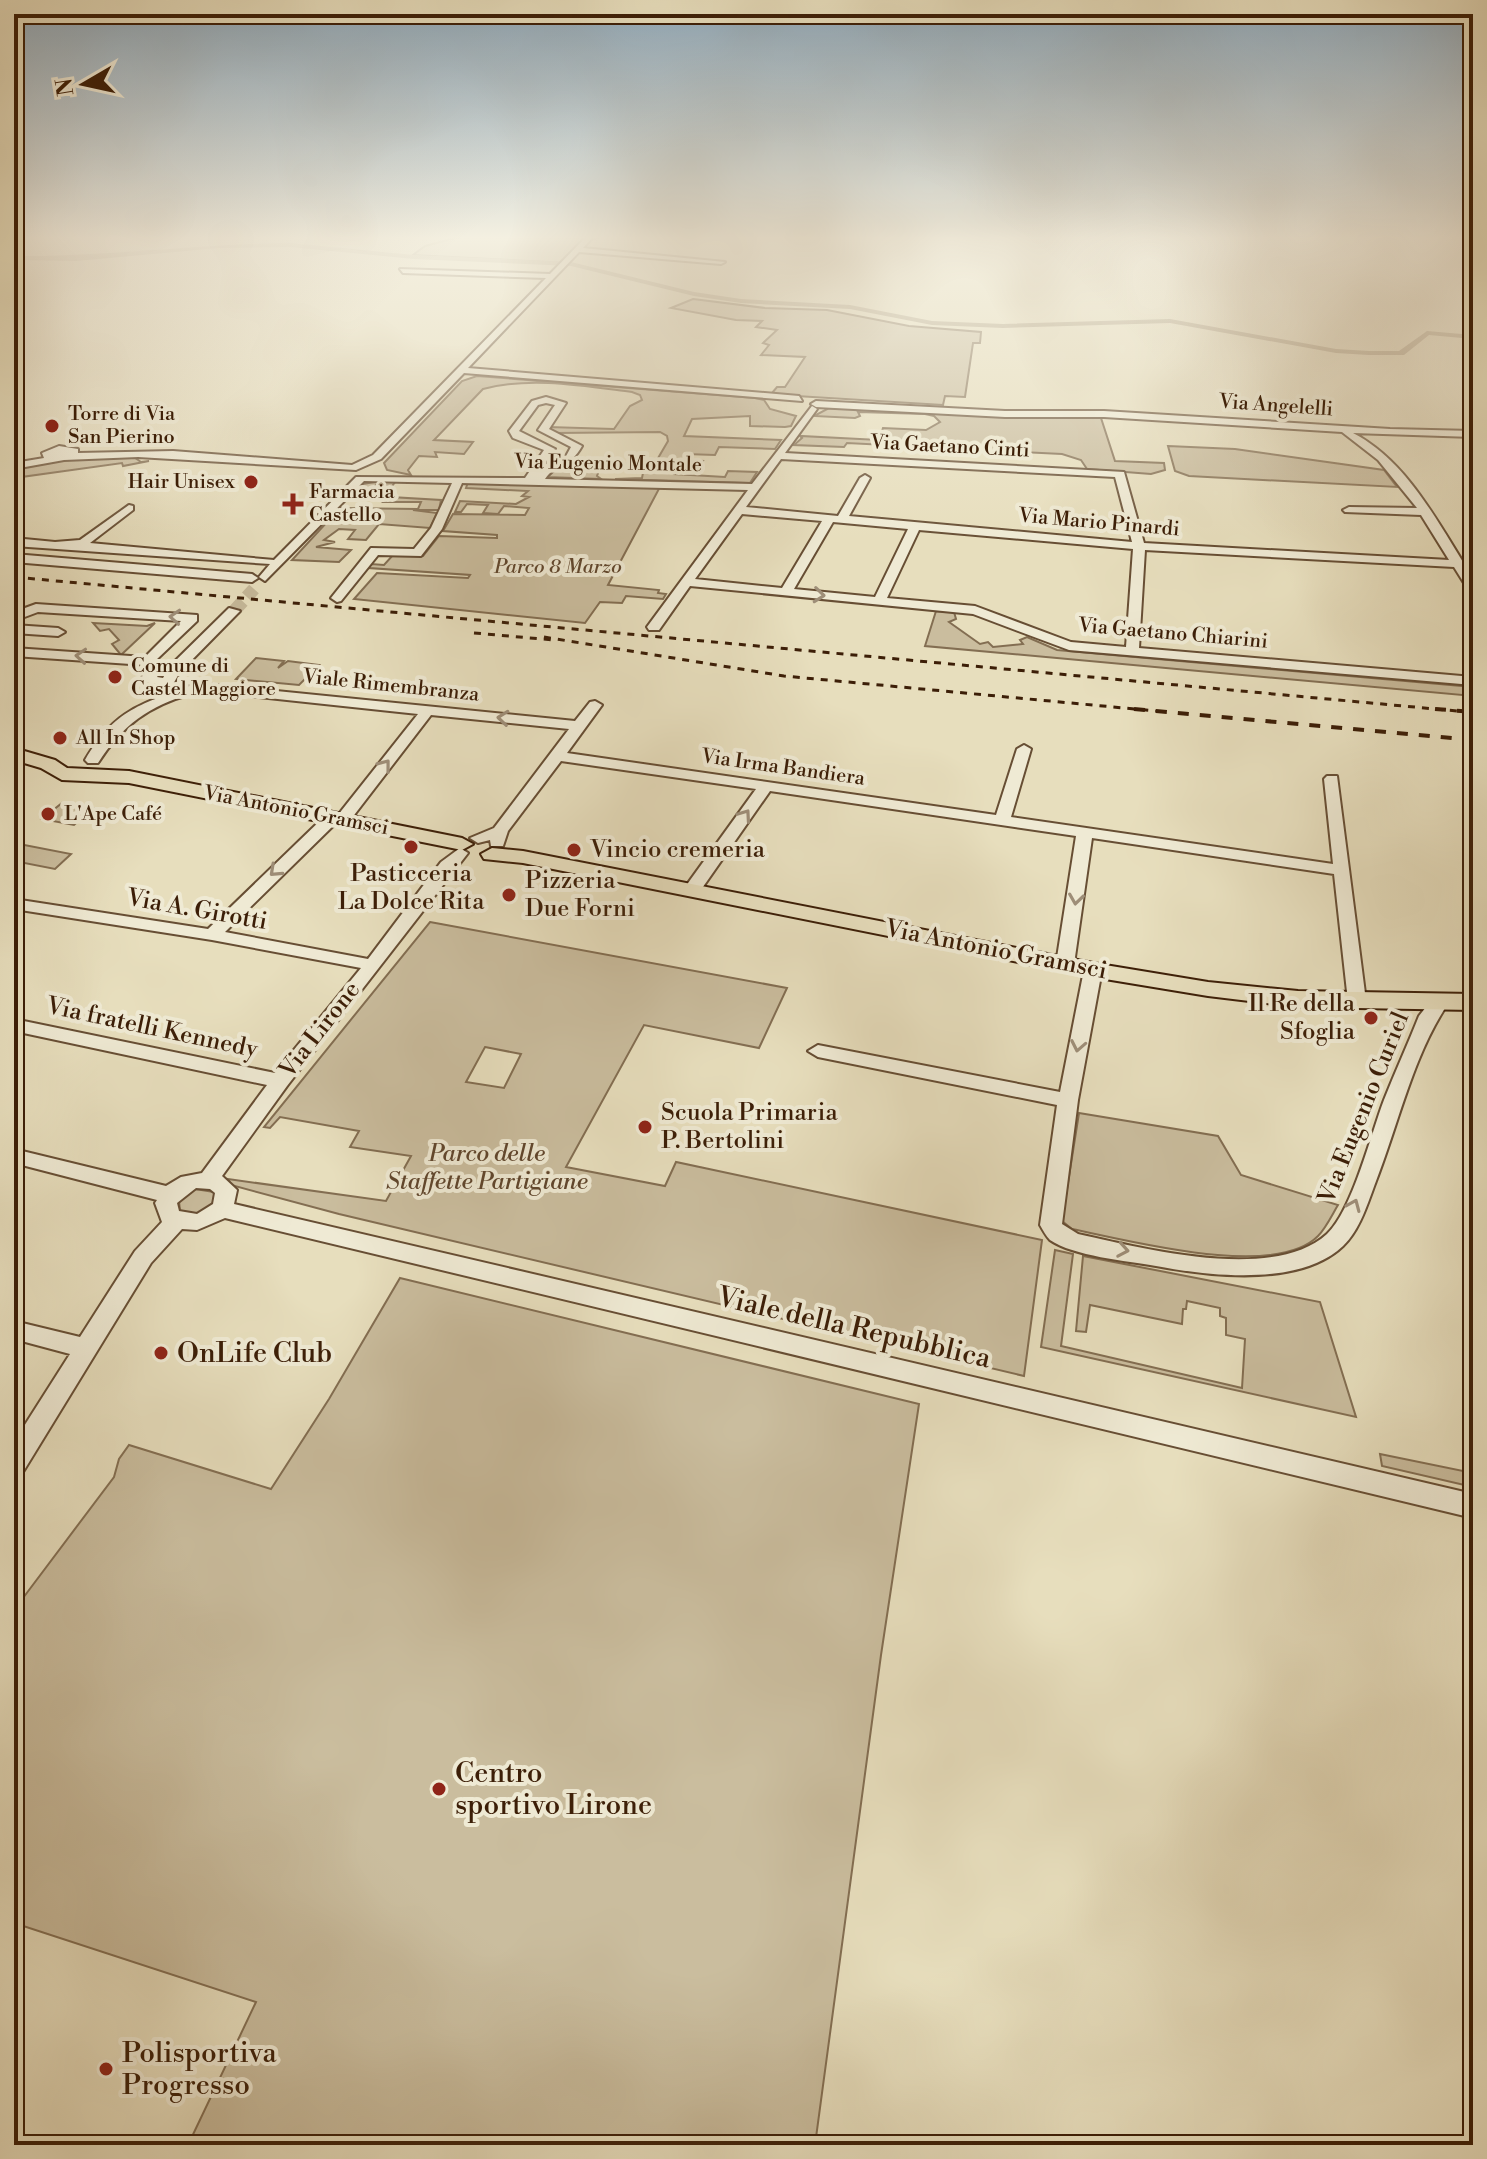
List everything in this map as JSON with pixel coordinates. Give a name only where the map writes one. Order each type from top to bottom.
[{"type":"main road","name":"Via Antonio Gramsci","points":[[18,755],[79,764],[129,777],[1093,970],[1262,996],[1473,1002]]},
{"type":"street","points":[[14,558],[253,583],[493,338]]},
{"type":"street","name":"Via Angelelli","points":[[460,372],[799,399],[806,410],[837,406],[1256,422],[1330,429],[1364,437]]},
{"type":"street","points":[[764,396],[779,403],[799,399]]},
{"type":"street","points":[[515,430],[535,403],[550,399],[560,402],[543,430]]},
{"type":"street","points":[[654,627],[778,456],[806,410],[781,408],[779,403]]},
{"type":"street","points":[[515,430],[543,430],[575,443],[576,449],[566,462],[546,469],[543,476],[534,480],[530,478],[550,449],[517,436],[515,430]]},
{"type":"street","points":[[1364,437],[1388,433],[1473,434]]},
{"type":"street","points":[[1364,437],[1392,467],[1473,588]]},
{"type":"street","points":[[543,445],[562,440]]},
{"type":"street","points":[[15,467],[46,454],[217,454],[358,474]]},
{"type":"street","points":[[15,467],[65,455]]},
{"type":"street","name":"Via Gaetano Cinti","points":[[778,456],[1120,474],[1139,546]]},
{"type":"street","points":[[358,474],[377,457]]},
{"type":"street","name":"Via Eugenio Montale","points":[[358,474],[756,487]]},
{"type":"street","points":[[786,592],[865,478]]},
{"type":"street","points":[[337,598],[375,551],[417,553],[436,529],[459,479]]},
{"type":"street","points":[[71,545],[83,543],[129,508],[131,505],[124,503],[108,508],[104,527]]},
{"type":"street","name":"Via Mario Pinardi","points":[[739,510],[1139,546],[1457,564]]},
{"type":"street","points":[[1349,510],[1423,512]]},
{"type":"street","points":[[879,601],[915,525]]},
{"type":"street","points":[[17,544],[71,545],[269,561]]},
{"type":"street","points":[[1132,651],[1139,546]]},
{"type":"street","name":"Via Gaetano Chiarini","points":[[685,582],[975,610],[1059,644],[1473,681]]},
{"type":"street","points":[[14,617],[36,608],[192,618],[148,661]]},
{"type":"street","points":[[79,764],[126,712],[166,684],[174,670],[234,611]]},
{"type":"street","points":[[14,629],[58,632]]},
{"type":"street","points":[[14,652],[148,661],[157,667],[148,679],[166,684],[191,685]]},
{"type":"street","points":[[189,656],[181,670],[191,685]]},
{"type":"street","points":[[79,764],[141,707],[191,685]]},
{"type":"street","name":"Viale Rimembranza","points":[[191,685],[581,726]]},
{"type":"street","name":"Via Lirone","points":[[208,1180],[280,1081],[437,883],[483,846],[559,756],[595,705]]},
{"type":"street","points":[[212,935],[337,819],[428,710]]},
{"type":"street","points":[[1002,820],[1024,749]]},
{"type":"street","name":"Via Irma Bandiera","points":[[559,756],[1342,870]]},
{"type":"street","points":[[1332,779],[1357,1001]]},
{"type":"street","points":[[692,890],[766,786]]},
{"type":"street","points":[[1065,964],[1084,834]]},
{"type":"street","name":"Via A. Girotti","points":[[14,904],[212,935],[371,965]]},
{"type":"street","name":"Via Eugenio Curiel","points":[[1093,970],[1068,1100],[1051,1225],[1056,1233],[1073,1241],[1199,1264],[1240,1268],[1294,1262],[1315,1254],[1340,1235],[1375,1156],[1429,1016],[1440,1002]]},
{"type":"street","name":"Via fratelli Kennedy","points":[[14,1025],[280,1081]]},
{"type":"street","points":[[818,1051],[1068,1100]]},
{"type":"street","points":[[14,1156],[170,1195]]},
{"type":"street","points":[[14,1464],[23,1434],[85,1348],[143,1257],[176,1221],[199,1221],[221,1209],[226,1203],[226,1190],[222,1185],[208,1180],[191,1182],[170,1195],[166,1210],[176,1221]]},
{"type":"street","name":"Viale della Repubblica","points":[[221,1209],[1473,1506]]},
{"type":"street","points":[[14,1330],[85,1348]]},
{"type":"green space","points":[[769,338],[980,338],[980,343],[973,343],[965,397],[945,396],[943,405],[772,393],[777,387],[785,387],[805,357],[761,355],[769,345],[763,343]]},
{"type":"green space","points":[[477,376],[755,398],[764,400],[770,409],[796,416],[791,426],[785,427],[750,426],[750,416],[692,419],[684,436],[781,440],[775,449],[719,447],[715,455],[686,454],[684,460],[703,461],[699,470],[676,469],[674,474],[725,477],[728,471],[757,472],[750,483],[615,479],[642,478],[644,468],[600,468],[597,476],[601,479],[548,477],[547,474],[555,468],[581,463],[654,465],[668,441],[667,436],[660,432],[550,431],[549,427],[614,429],[630,406],[642,400],[640,395],[632,392],[558,383],[501,385],[483,389],[434,440],[473,442],[464,454],[435,452],[437,457],[419,456],[408,470],[411,475],[387,470],[384,463],[462,381]]},
{"type":"green space","points":[[829,408],[1101,418],[1115,461],[1164,463],[1165,470],[1151,474],[1087,469],[1081,460],[1062,454],[847,443],[844,447],[794,445],[802,438],[800,436],[879,440],[883,428],[926,430],[940,422],[934,416],[925,414],[858,412],[860,416],[855,418],[814,416]]},
{"type":"green space","points":[[1168,446],[1235,449],[1384,470],[1397,487],[1189,476],[1175,471]]},
{"type":"green space","points":[[131,455],[141,462],[149,461],[14,478],[14,471],[41,462]]},
{"type":"green space","points":[[396,481],[392,486],[376,485],[370,491],[360,491],[357,495],[441,500],[439,510],[413,510],[437,513],[430,528],[379,524],[366,540],[348,539],[355,530],[339,529],[324,540],[335,542],[316,547],[351,550],[339,562],[292,560],[340,508],[418,509],[421,502],[383,502],[386,497],[351,495],[363,484]]},
{"type":"green space","name":"Parco 8 Marzo","points":[[468,482],[661,485],[608,585],[659,590],[658,593],[666,594],[663,599],[626,596],[622,603],[600,602],[585,623],[354,599],[377,573],[468,578],[470,575],[369,568],[371,564],[384,565],[393,555],[423,556],[439,536],[497,538],[497,535],[443,531],[453,514],[525,515],[529,508],[504,506],[498,514],[483,513],[488,505],[467,504],[461,512],[455,512],[460,501],[516,504],[529,497],[522,496],[528,491],[466,488]]},
{"type":"green space","points":[[936,611],[954,612],[956,619],[949,622],[980,644],[988,642],[993,647],[1023,644],[1020,640],[1027,637],[1057,650],[1473,687],[1473,696],[925,646]]},
{"type":"green space","points":[[93,623],[147,626],[155,623],[121,655],[112,644],[119,640],[109,629],[100,631]]},
{"type":"green space","points":[[256,658],[284,661],[278,668],[288,661],[319,665],[299,685],[236,679]]},
{"type":"green space","points":[[62,803],[93,808],[74,825],[42,819]]},
{"type":"green space","points":[[14,843],[71,854],[55,869],[14,861]]},
{"type":"green space","name":"Parco delle Staffette Partigiane","points":[[430,922],[787,988],[759,1048],[644,1025],[566,1167],[665,1186],[676,1162],[1042,1240],[1024,1376],[339,1214],[231,1185],[228,1179],[386,1201],[411,1156],[350,1147],[359,1131],[280,1117],[270,1128],[264,1127]],"holes":[[[485,1047],[521,1054],[504,1088],[466,1082]]]},
{"type":"green space","points":[[1079,1113],[1218,1136],[1241,1175],[1338,1205],[1318,1236],[1297,1249],[1269,1255],[1200,1253],[1072,1229],[1062,1221]]},
{"type":"green space","points":[[195,1189],[214,1192],[213,1202],[206,1210],[196,1214],[180,1211],[179,1201]]},
{"type":"green space","points":[[1055,1250],[1073,1254],[1061,1346],[1242,1388],[1245,1339],[1226,1335],[1226,1318],[1220,1316],[1220,1308],[1187,1301],[1182,1324],[1090,1305],[1086,1332],[1076,1331],[1083,1256],[1320,1302],[1356,1417],[1041,1347]]},
{"type":"green space","name":"Centro sportivo Lirone","points":[[400,1278],[919,1404],[881,1655],[815,2145],[188,2145],[256,2002],[14,1923],[14,1610],[114,1477],[119,1459],[129,1445],[271,1489],[329,1399]]},
{"type":"green space","points":[[1380,1454],[1473,1473],[1473,1487],[1382,1466]]},
{"type":"waterway","points":[[1263,338],[1336,351],[1369,353],[1401,353],[1421,338]]},
{"type":"tunnel","points":[[234,611],[254,589]]},
{"type":"railway","points":[[14,577],[1438,709]]},
{"type":"railway","points":[[474,633],[554,640]]},
{"type":"railway","points":[[544,637],[784,676],[1156,711]]},
{"type":"railway","points":[[1134,709],[1473,740]]},
{"type":"railway","points":[[1438,709],[1473,712]]},
{"type":"railway","points":[[1438,709],[1457,711]]},
{"type":"place","name":"Torre di Via San Pierino","points":[[52,426]]},
{"type":"place","name":"Hair Unisex","points":[[251,482]]},
{"type":"place","name":"Farmacia Castello","points":[[293,504]]},
{"type":"place","name":"Comune di Castel Maggiore","points":[[115,677]]},
{"type":"place","name":"All In Shop","points":[[60,738]]},
{"type":"place","name":"L'Ape Café","points":[[48,814]]},
{"type":"place","name":"Pasticceria La Dolce Rita","points":[[411,847]]},
{"type":"place","name":"Vincio cremeria","points":[[574,850]]},
{"type":"place","name":"Pizzeria Due Forni","points":[[509,895]]},
{"type":"place","name":"Il Re della Sfoglia","points":[[1371,1018]]},
{"type":"place","name":"Scuola Primaria P. Bertolini","points":[[645,1127]]},
{"type":"place","name":"OnLife Club","points":[[161,1353]]},
{"type":"place","name":"Centro sportivo Lirone","points":[[439,1789]]},
{"type":"place","name":"Polisportiva Progresso","points":[[106,2069]]}]
